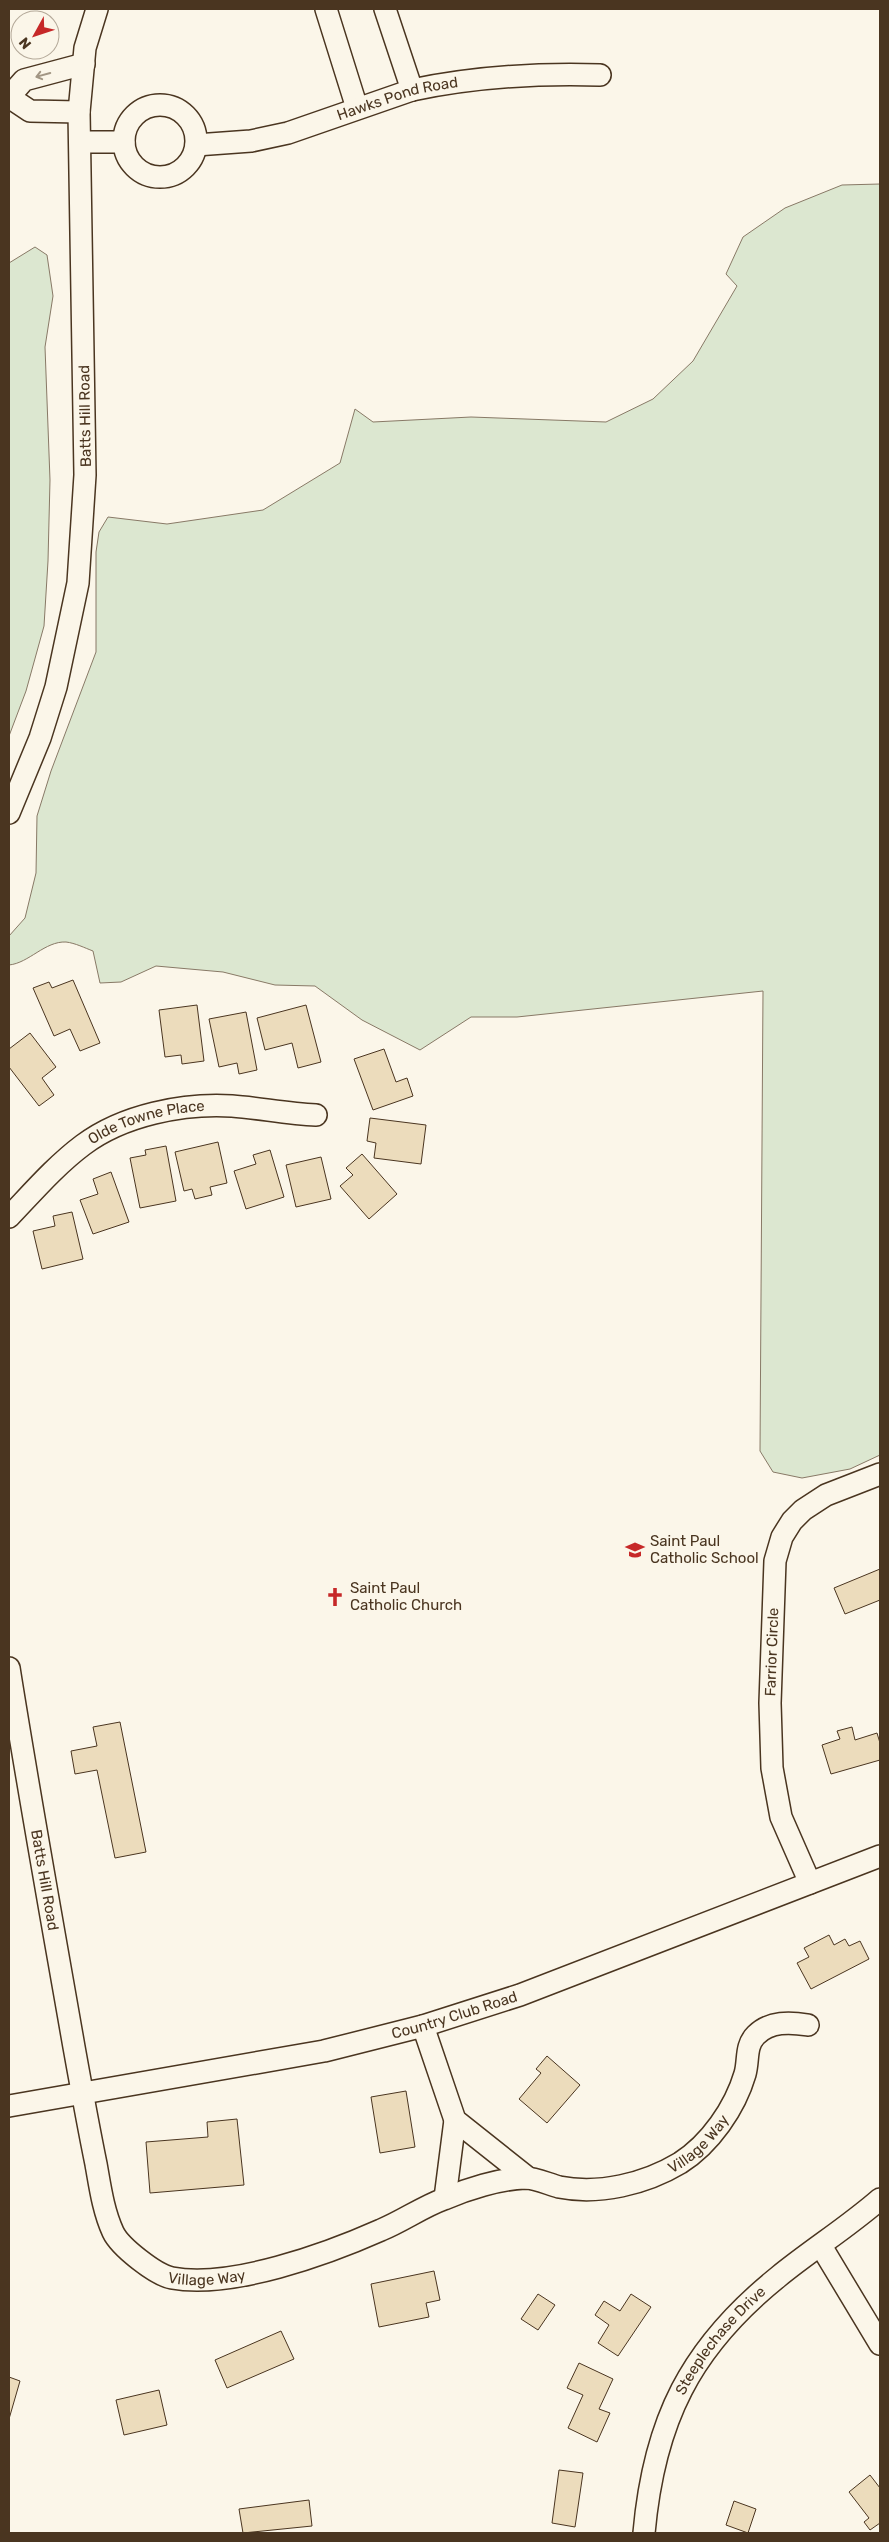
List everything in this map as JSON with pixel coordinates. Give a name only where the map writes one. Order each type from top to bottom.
[{"type":"street","name":"Batts Hill Road","points":[[9,814],[40,738],[56,687],[78,583],[85,475],[83,234],[79,112],[85,48],[97,9]]},
{"type":"street","points":[[326,9],[357,108]]},
{"type":"street","points":[[385,9],[412,90]]},
{"type":"street","points":[[79,112],[30,111],[9,97],[24,80],[84,64]]},
{"type":"street","name":"Hawks Pond Road","points":[[196,145],[251,141],[288,133],[412,90],[519,75],[600,75]]},
{"type":"street","points":[[161,105],[178,110],[191,122],[196,133],[196,145],[193,156],[186,166],[177,174],[165,177],[153,177],[142,172],[126,154],[124,142],[130,120],[149,106],[161,105]]},
{"type":"street","points":[[80,142],[124,142]]},
{"type":"street","name":"Olde Towne Place","points":[[9,1217],[58,1166],[82,1146],[114,1127],[144,1116],[178,1109],[208,1106],[232,1106],[284,1114],[316,1115]]},
{"type":"street","name":"Farrior Circle","points":[[810,1883],[781,1817],[772,1768],[770,1703],[775,1561],[782,1537],[792,1521],[804,1510],[826,1495],[880,1474]]},
{"type":"street","name":"Batts Hill Road","points":[[9,1668],[17,1774],[82,2092]]},
{"type":"street","name":"Country Club Road","points":[[9,2106],[324,2051],[423,2026],[520,1995],[880,1856]]},
{"type":"street","name":"Village Way","points":[[455,2120],[528,2178],[561,2187],[595,2189],[626,2185],[678,2164],[699,2148],[736,2099],[746,2072],[749,2044],[758,2033],[772,2025],[791,2022],[808,2025]]},
{"type":"street","points":[[423,2026],[455,2120],[445,2198]]},
{"type":"street","name":"Village Way","points":[[82,2092],[106,2214],[114,2236],[131,2253],[169,2278],[204,2280],[260,2272],[321,2253],[382,2230],[445,2198],[500,2182],[528,2178]]},
{"type":"street","name":"Steeplechase Drive","points":[[644,2533],[653,2466],[662,2432],[692,2372],[709,2344],[754,2298],[880,2199]]},
{"type":"street","points":[[821,2246],[880,2344]]},
{"type":"green space","points":[[880,184],[880,1455],[850,1469],[802,1478],[773,1472],[760,1451],[763,991],[517,1017],[471,1017],[420,1050],[362,1020],[315,986],[275,985],[223,972],[156,966],[121,982],[100,983],[93,951],[66,942],[51,945],[23,960],[9,965],[9,936],[25,918],[36,873],[37,816],[51,771],[96,652],[96,552],[99,532],[108,517],[167,524],[263,510],[340,463],[355,409],[373,422],[471,417],[606,422],[653,399],[693,361],[737,286],[726,274],[743,237],[785,208],[842,185]]},
{"type":"green space","points":[[35,247],[47,255],[53,296],[45,347],[50,480],[48,561],[44,626],[26,691],[9,736],[9,263]]},
{"type":"building","points":[[73,980],[100,1043],[80,1051],[70,1029],[54,1036],[33,988],[49,982],[52,988]]},
{"type":"building","points":[[197,1005],[204,1061],[182,1064],[181,1055],[165,1057],[159,1010]]},
{"type":"building","points":[[306,1005],[321,1062],[298,1068],[292,1043],[265,1050],[257,1018]]},
{"type":"building","points":[[246,1012],[257,1070],[239,1074],[237,1063],[219,1067],[209,1019]]},
{"type":"building","points":[[30,1033],[56,1067],[42,1078],[54,1095],[39,1106],[9,1067],[9,1049]]},
{"type":"building","points":[[384,1049],[396,1082],[407,1078],[413,1096],[373,1110],[354,1059]]},
{"type":"building","points":[[370,1118],[426,1125],[421,1164],[374,1158],[376,1143],[367,1141]]},
{"type":"building","points":[[218,1142],[227,1183],[210,1187],[212,1195],[195,1199],[192,1189],[184,1191],[175,1152]]},
{"type":"building","points":[[166,1146],[176,1201],[140,1208],[130,1158],[146,1155],[145,1150]]},
{"type":"building","points":[[270,1150],[284,1197],[246,1209],[234,1171],[256,1164],[253,1155]]},
{"type":"building","points":[[362,1154],[397,1194],[369,1219],[340,1186],[353,1175],[346,1168]]},
{"type":"building","points":[[321,1157],[331,1199],[296,1207],[286,1165]]},
{"type":"building","points":[[111,1172],[129,1222],[93,1234],[80,1200],[98,1194],[93,1179]]},
{"type":"building","points":[[72,1212],[83,1259],[42,1269],[33,1231],[55,1226],[53,1216]]},
{"type":"building","points":[[880,1569],[880,1600],[845,1614],[834,1588]]},
{"type":"building","points":[[120,1722],[146,1852],[115,1858],[97,1770],[75,1774],[71,1751],[97,1746],[93,1727]]},
{"type":"building","points":[[852,1727],[855,1740],[877,1733],[880,1743],[880,1760],[831,1774],[822,1745],[840,1739],[837,1731]]},
{"type":"building","points":[[829,1935],[834,1945],[845,1939],[849,1946],[860,1941],[869,1959],[811,1989],[797,1963],[809,1957],[804,1948]]},
{"type":"building","points":[[547,2056],[580,2085],[547,2123],[519,2099],[541,2073],[536,2069]]},
{"type":"building","points":[[406,2091],[415,2147],[380,2153],[371,2097]]},
{"type":"building","points":[[237,2119],[244,2185],[150,2193],[146,2142],[208,2137],[207,2122]]},
{"type":"building","points":[[434,2271],[440,2300],[426,2303],[429,2317],[379,2327],[371,2284]]},
{"type":"building","points":[[538,2294],[555,2305],[538,2330],[521,2319]]},
{"type":"building","points":[[631,2294],[651,2307],[618,2356],[598,2343],[609,2325],[595,2315],[604,2301],[620,2311]]},
{"type":"building","points":[[281,2331],[294,2359],[227,2388],[215,2360]]},
{"type":"building","points":[[579,2363],[613,2379],[599,2409],[610,2413],[597,2442],[568,2428],[583,2395],[567,2388]]},
{"type":"building","points":[[9,2377],[20,2381],[9,2419]]},
{"type":"building","points":[[159,2390],[167,2425],[124,2435],[116,2400]]},
{"type":"building","points":[[559,2470],[583,2473],[575,2527],[552,2523]]},
{"type":"building","points":[[870,2475],[880,2488],[880,2523],[870,2530],[864,2522],[869,2518],[849,2492]]},
{"type":"building","points":[[309,2500],[312,2526],[243,2533],[239,2509]]},
{"type":"building","points":[[734,2501],[756,2509],[748,2533],[726,2525]]},
{"type":"place","name":"Saint Paul Catholic School","points":[[635,1550]]},
{"type":"place","name":"Saint Paul Catholic Church","points":[[335,1597]]}]
